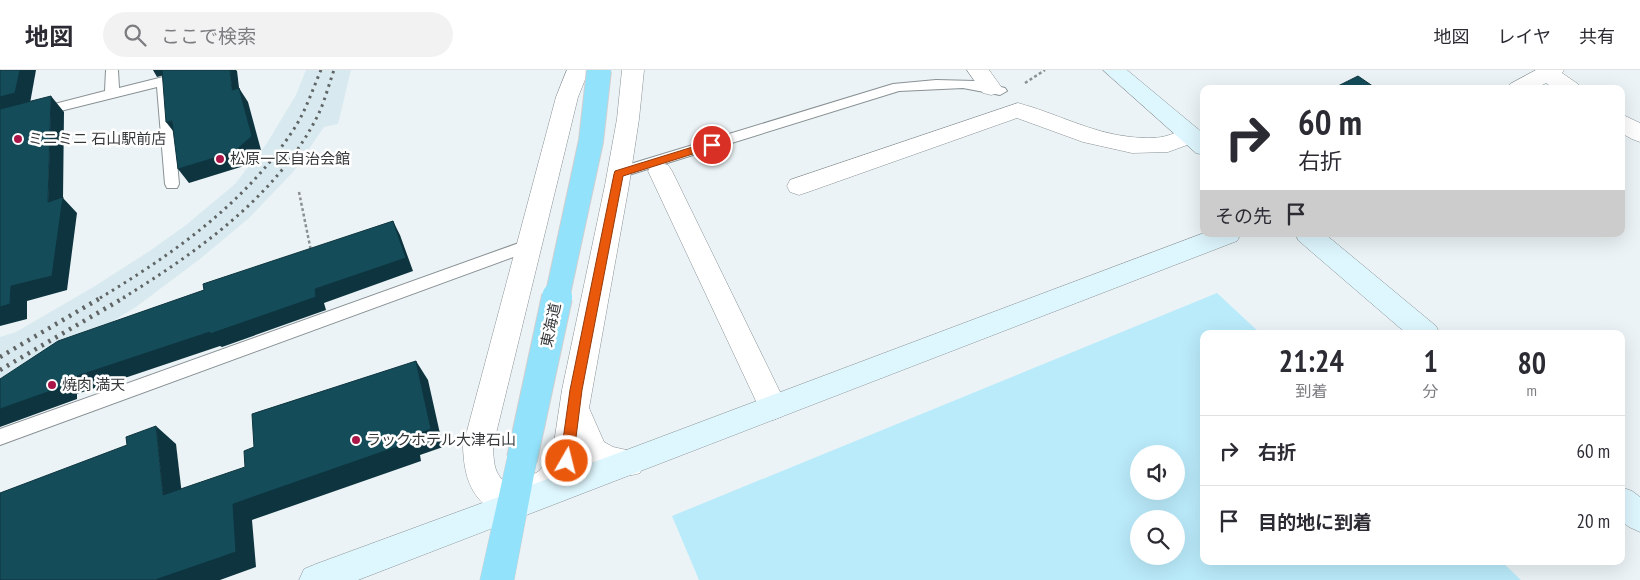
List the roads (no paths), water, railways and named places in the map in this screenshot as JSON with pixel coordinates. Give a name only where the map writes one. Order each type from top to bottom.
[{"type":"highway","name":"東海道","points":[[497,580],[591,141],[599,70]]},
{"type":"street","points":[[512,506],[489,491],[479,469],[478,446],[567,97],[578,70]]},
{"type":"street","points":[[512,506],[550,482],[567,461],[576,390],[619,174],[628,119],[633,70]]},
{"type":"street","points":[[978,70],[995,90]]},
{"type":"street","points":[[1114,70],[1197,141]]},
{"type":"street","points":[[1525,85],[1548,71],[1565,85]]},
{"type":"street","points":[[799,186],[1018,110],[1061,129],[1127,145],[1197,141]]},
{"type":"street","points":[[1625,125],[1640,134]]},
{"type":"street","points":[[660,171],[773,406]]},
{"type":"street","points":[[316,580],[1220,237]]},
{"type":"street","points":[[1312,237],[1421,330]]},
{"type":"street","points":[[574,408],[593,451],[608,460],[628,463]]},
{"type":"street","points":[[1625,504],[1640,517]]},
{"type":"lane","points":[[112,70],[112,93]]},
{"type":"lane","points":[[0,122],[206,70]]},
{"type":"lane","points":[[163,80],[172,184]]},
{"type":"lane","points":[[619,174],[898,87],[932,84],[995,90]]},
{"type":"lane","points":[[0,437],[530,245]]},
{"type":"railway","points":[[100,298],[154,264],[205,226],[252,182],[273,158],[297,125],[321,70]]},
{"type":"railway","points":[[123,298],[207,241],[259,195],[282,170],[302,143],[319,113],[334,70]]},
{"type":"railway","points":[[0,357],[102,297]]},
{"type":"railway","points":[[0,370],[125,297]]},
{"type":"place","name":"ミニミニ 石山駅前店","points":[[18,139]]},
{"type":"place","name":"松原一区自治会館","points":[[220,159]]},
{"type":"place","name":"焼肉 満天","points":[[52,385]]},
{"type":"place","name":"ラックホテル大津石山","points":[[356,440]]}]
